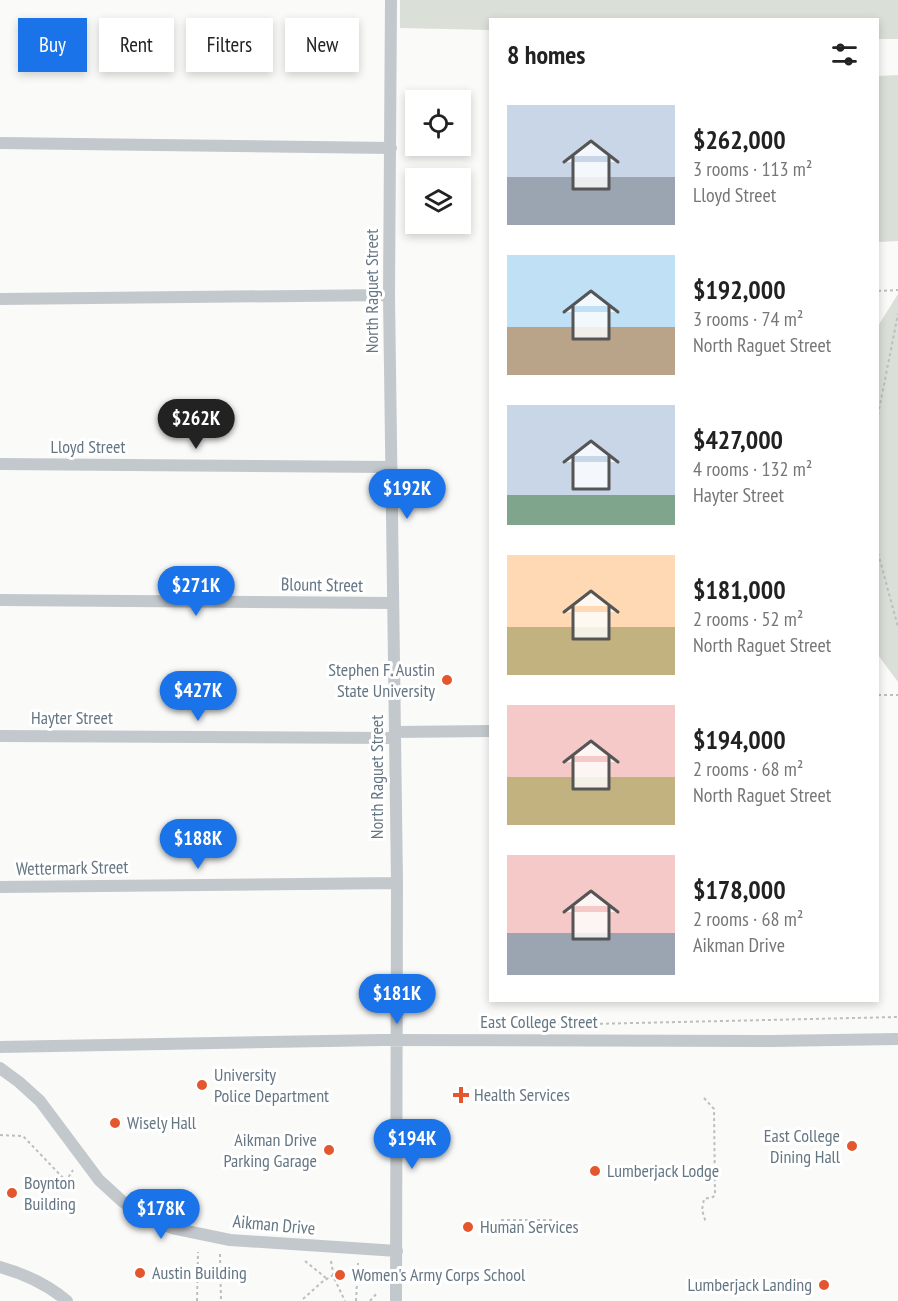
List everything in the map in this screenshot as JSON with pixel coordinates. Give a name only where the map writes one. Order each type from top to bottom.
[{"type":"street","name":"North Raguet Street","points":[[391,0],[389,295],[397,883],[396,1301]]},
{"type":"street","points":[[0,143],[391,148]]},
{"type":"street","points":[[0,299],[389,295]]},
{"type":"street","name":"Lloyd Street","points":[[0,464],[392,467]]},
{"type":"street","name":"Blount Street","points":[[0,600],[393,603]]},
{"type":"street","name":"Hayter Street","points":[[0,736],[395,735],[489,731]]},
{"type":"street","name":"Wettermark Street","points":[[0,887],[397,883]]},
{"type":"street","name":"East College Street","points":[[0,1047],[247,1041],[898,1039]]},
{"type":"street","name":"Aikman Drive","points":[[0,1068],[40,1101],[99,1180],[122,1201],[146,1218],[172,1228],[230,1240],[397,1251]]},
{"type":"street","points":[[0,1267],[16,1271],[45,1284],[67,1301]]},
{"type":"path","points":[[879,291],[898,290]]},
{"type":"path","points":[[879,410],[898,314]]},
{"type":"path","points":[[879,557],[898,627]]},
{"type":"path","points":[[879,695],[898,695]]},
{"type":"path","points":[[504,1026],[898,1017]]},
{"type":"path","points":[[704,1098],[714,1109],[715,1195],[704,1199],[702,1204],[706,1223]]},
{"type":"path","points":[[0,1135],[23,1136],[66,1181],[73,1170]]},
{"type":"path","points":[[501,1220],[552,1220]]},
{"type":"path","points":[[197,1301],[198,1252]]},
{"type":"path","points":[[220,1254],[221,1301]]},
{"type":"path","points":[[305,1261],[327,1279]]},
{"type":"path","points":[[332,1261],[333,1275],[345,1301]]},
{"type":"path","points":[[355,1301],[358,1263]]},
{"type":"path","points":[[303,1299],[333,1275]]},
{"type":"path","points":[[370,1301],[378,1292]]},
{"type":"shaded area","points":[[400,0],[898,0],[898,39],[879,39],[879,18],[489,18],[489,30],[400,28]]},
{"type":"shaded area","points":[[898,75],[898,241],[879,242],[879,76]]},
{"type":"shaded area","points":[[898,294],[898,682],[879,656],[879,324]]},
{"type":"place","name":"Stephen F. Austin State University","points":[[447,680]]},
{"type":"place","name":"University Police Department","points":[[202,1085]]},
{"type":"place","name":"Health Services","points":[[461,1095]]},
{"type":"place","name":"Wisely Hall","points":[[115,1123]]},
{"type":"place","name":"East College Dining Hall","points":[[852,1146]]},
{"type":"place","name":"Aikman Drive Parking Garage","points":[[329,1150]]},
{"type":"place","name":"Lumberjack Lodge","points":[[595,1171]]},
{"type":"place","name":"Boynton Building","points":[[12,1193]]},
{"type":"place","name":"Human Services","points":[[468,1227]]},
{"type":"place","name":"Austin Building","points":[[140,1273]]},
{"type":"place","name":"Women's Army Corps School","points":[[340,1275]]},
{"type":"place","name":"Lumberjack Landing","points":[[824,1285]]}]
